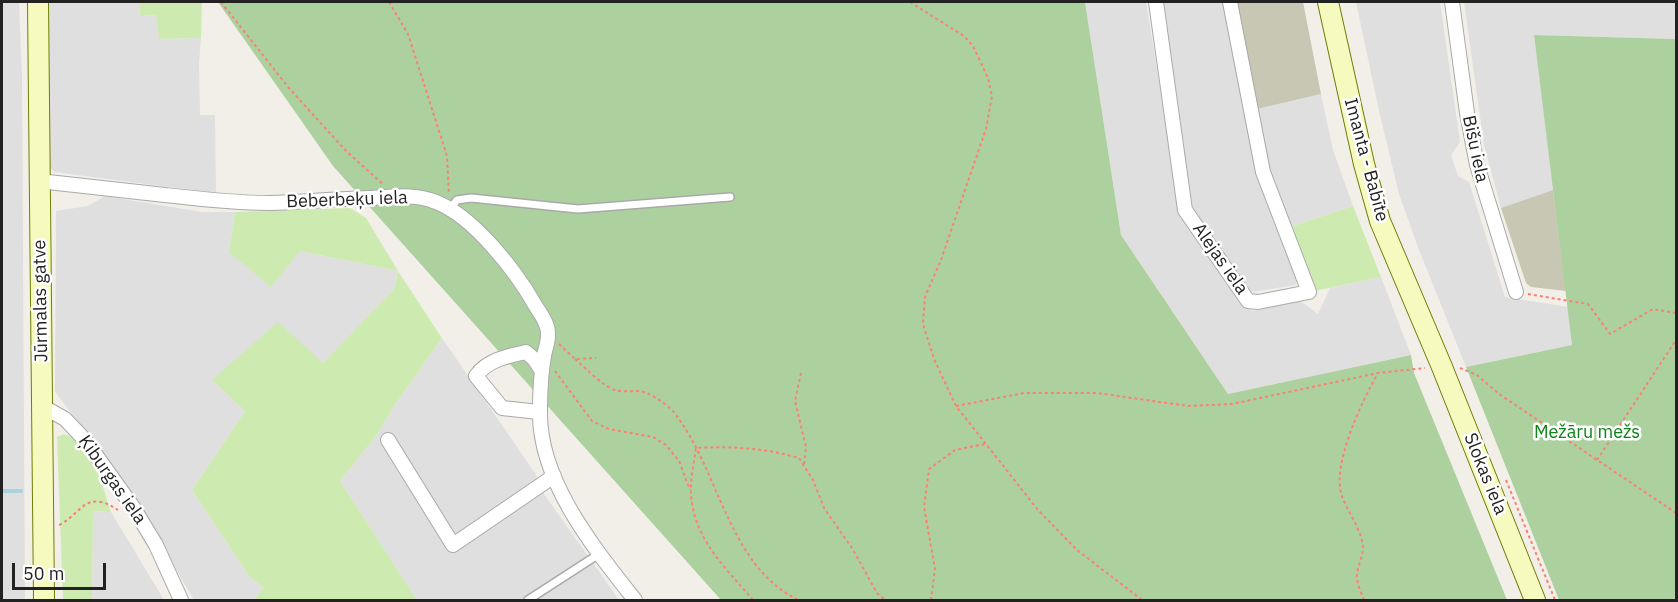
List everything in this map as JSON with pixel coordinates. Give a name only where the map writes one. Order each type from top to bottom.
[{"type":"main road","name":"Jūrmalas gatve","points":[[38,2],[44,600]]},
{"type":"main road","name":"Imanta - Babīte","points":[[1328,2],[1370,190],[1384,232],[1434,347]]},
{"type":"main road","name":"Slokas iela","points":[[1434,347],[1451,368],[1535,600]]},
{"type":"street","name":"Alejas iela","points":[[1155,2],[1185,210],[1248,301],[1258,302],[1309,292],[1263,172],[1230,2]]},
{"type":"street","name":"Bišu iela","points":[[1452,2],[1467,113],[1477,165],[1516,292]]},
{"type":"street","name":"Beberbeķu iela","points":[[39,181],[229,202],[269,203],[396,196],[427,199],[450,209],[500,255],[525,287],[545,321],[548,334]]},
{"type":"street","points":[[548,334],[539,412],[543,444],[554,476],[569,506],[599,554],[635,600]]},
{"type":"street","points":[[539,412],[502,408],[476,376],[480,370],[493,361],[526,352],[542,371]]},
{"type":"street","name":"Ķiburgas iela","points":[[42,406],[65,419],[85,440],[133,507],[156,545],[181,600]]},
{"type":"street","points":[[388,440],[453,545],[554,476]]},
{"type":"lane","points":[[450,209],[458,200],[471,198],[578,209],[730,196]]},
{"type":"lane","points":[[528,600],[599,554]]},
{"type":"path","points":[[221,2],[288,87],[347,152],[396,196]]},
{"type":"path","points":[[389,2],[408,34],[447,156],[450,209]]},
{"type":"path","points":[[910,2],[964,36],[973,46],[988,78],[992,96],[986,129],[925,297],[923,324],[934,359],[956,406],[1038,510],[1077,550],[1142,600]]},
{"type":"path","points":[[1516,292],[1588,304],[1610,334],[1653,309],[1677,313]]},
{"type":"path","points":[[548,334],[613,390],[646,393],[675,413],[696,448],[738,536],[761,573],[787,595],[798,600]]},
{"type":"path","points":[[1597,460],[1677,340]]},
{"type":"path","points":[[544,356],[592,421],[609,429],[653,437],[666,445],[679,461],[691,493],[696,521],[705,542],[753,600]]},
{"type":"path","points":[[575,359],[597,358]]},
{"type":"path","points":[[956,406],[1024,393],[1097,393],[1188,406],[1232,404],[1378,373],[1451,368],[1477,375],[1499,394],[1677,513]]},
{"type":"path","points":[[1451,368],[1464,377]]},
{"type":"path","points":[[801,373],[795,401],[806,447],[804,466]]},
{"type":"path","points":[[1364,600],[1356,575],[1363,548],[1358,529],[1341,495],[1339,475],[1356,418],[1378,373]]},
{"type":"path","points":[[932,600],[935,568],[924,507],[929,469],[955,450],[985,444]]},
{"type":"path","points":[[696,448],[723,446],[757,449],[799,458],[813,480],[824,508],[852,548],[877,593],[885,600]]},
{"type":"path","points":[[691,493],[696,448]]},
{"type":"path","points":[[1503,473],[1555,600]]},
{"type":"path","points":[[44,530],[63,524],[86,504],[102,503],[111,506],[123,515]]},
{"type":"shaded area","points":[[2,2],[19,2],[22,78],[25,600],[2,600]]},
{"type":"shaded area","points":[[48,2],[139,2],[140,16],[156,15],[159,39],[201,38],[200,115],[215,115],[216,193],[54,172],[50,167]]},
{"type":"shaded area","points":[[1085,2],[1146,2],[1181,214],[1242,305],[1253,311],[1300,301],[1318,314],[1330,288],[1381,277],[1411,355],[1228,394],[1121,235]]},
{"type":"shaded area","points":[[1161,2],[1223,2],[1258,173],[1299,279],[1295,285],[1253,292],[1247,290],[1193,211]]},
{"type":"shaded area","points":[[1235,2],[1303,2],[1321,94],[1257,109]]},
{"type":"shaded area","points":[[1356,2],[1440,2],[1460,142],[1451,155],[1458,176],[1469,182],[1505,297],[1568,307],[1572,345],[1466,367],[1399,194]]},
{"type":"shaded area","points":[[1464,2],[1676,2],[1676,39],[1534,35],[1553,190],[1501,208],[1484,145]]},
{"type":"shaded area","points":[[1321,94],[1333,150],[1353,206],[1290,227],[1270,171],[1257,109]]},
{"type":"shaded area","points":[[1553,190],[1566,291],[1531,287],[1526,283],[1501,208]]},
{"type":"shaded area","points":[[105,196],[202,212],[235,212],[229,252],[300,251],[398,271],[394,289],[323,364],[212,380],[245,411],[192,490],[249,576],[264,588],[254,600],[194,600],[123,480],[55,392],[56,211],[88,206]]},
{"type":"shaded area","points":[[442,338],[535,473],[544,494],[619,600],[417,600],[340,481],[376,436],[392,409]]},
{"type":"shaded area","points":[[93,511],[111,512],[164,600],[92,600]]},
{"type":"green space","points":[[139,2],[202,2],[201,38],[159,39],[156,15],[140,16]]},
{"type":"green space","points":[[218,2],[1085,2],[1121,235],[1228,394],[1411,355],[1414,373],[1507,600],[721,600],[333,166]]},
{"type":"green space","name":"Mežāru mežs","points":[[1534,35],[1676,39],[1676,600],[1559,600],[1466,367],[1572,345]]},
{"type":"green space","points":[[1353,206],[1381,277],[1315,291],[1290,227]]},
{"type":"green space","points":[[350,208],[366,218],[398,271],[300,251],[271,287],[229,252],[235,212]]},
{"type":"green space","points":[[398,271],[442,338],[392,409],[376,436],[340,481],[417,600],[254,600],[264,588],[249,576],[192,490],[245,411],[212,380],[278,322],[323,363],[394,289]]},
{"type":"green space","points":[[64,434],[76,439],[89,454],[111,512],[93,511],[92,600],[63,600],[57,437]]},
{"type":"waterway","points":[[2,491],[21,491]]}]
